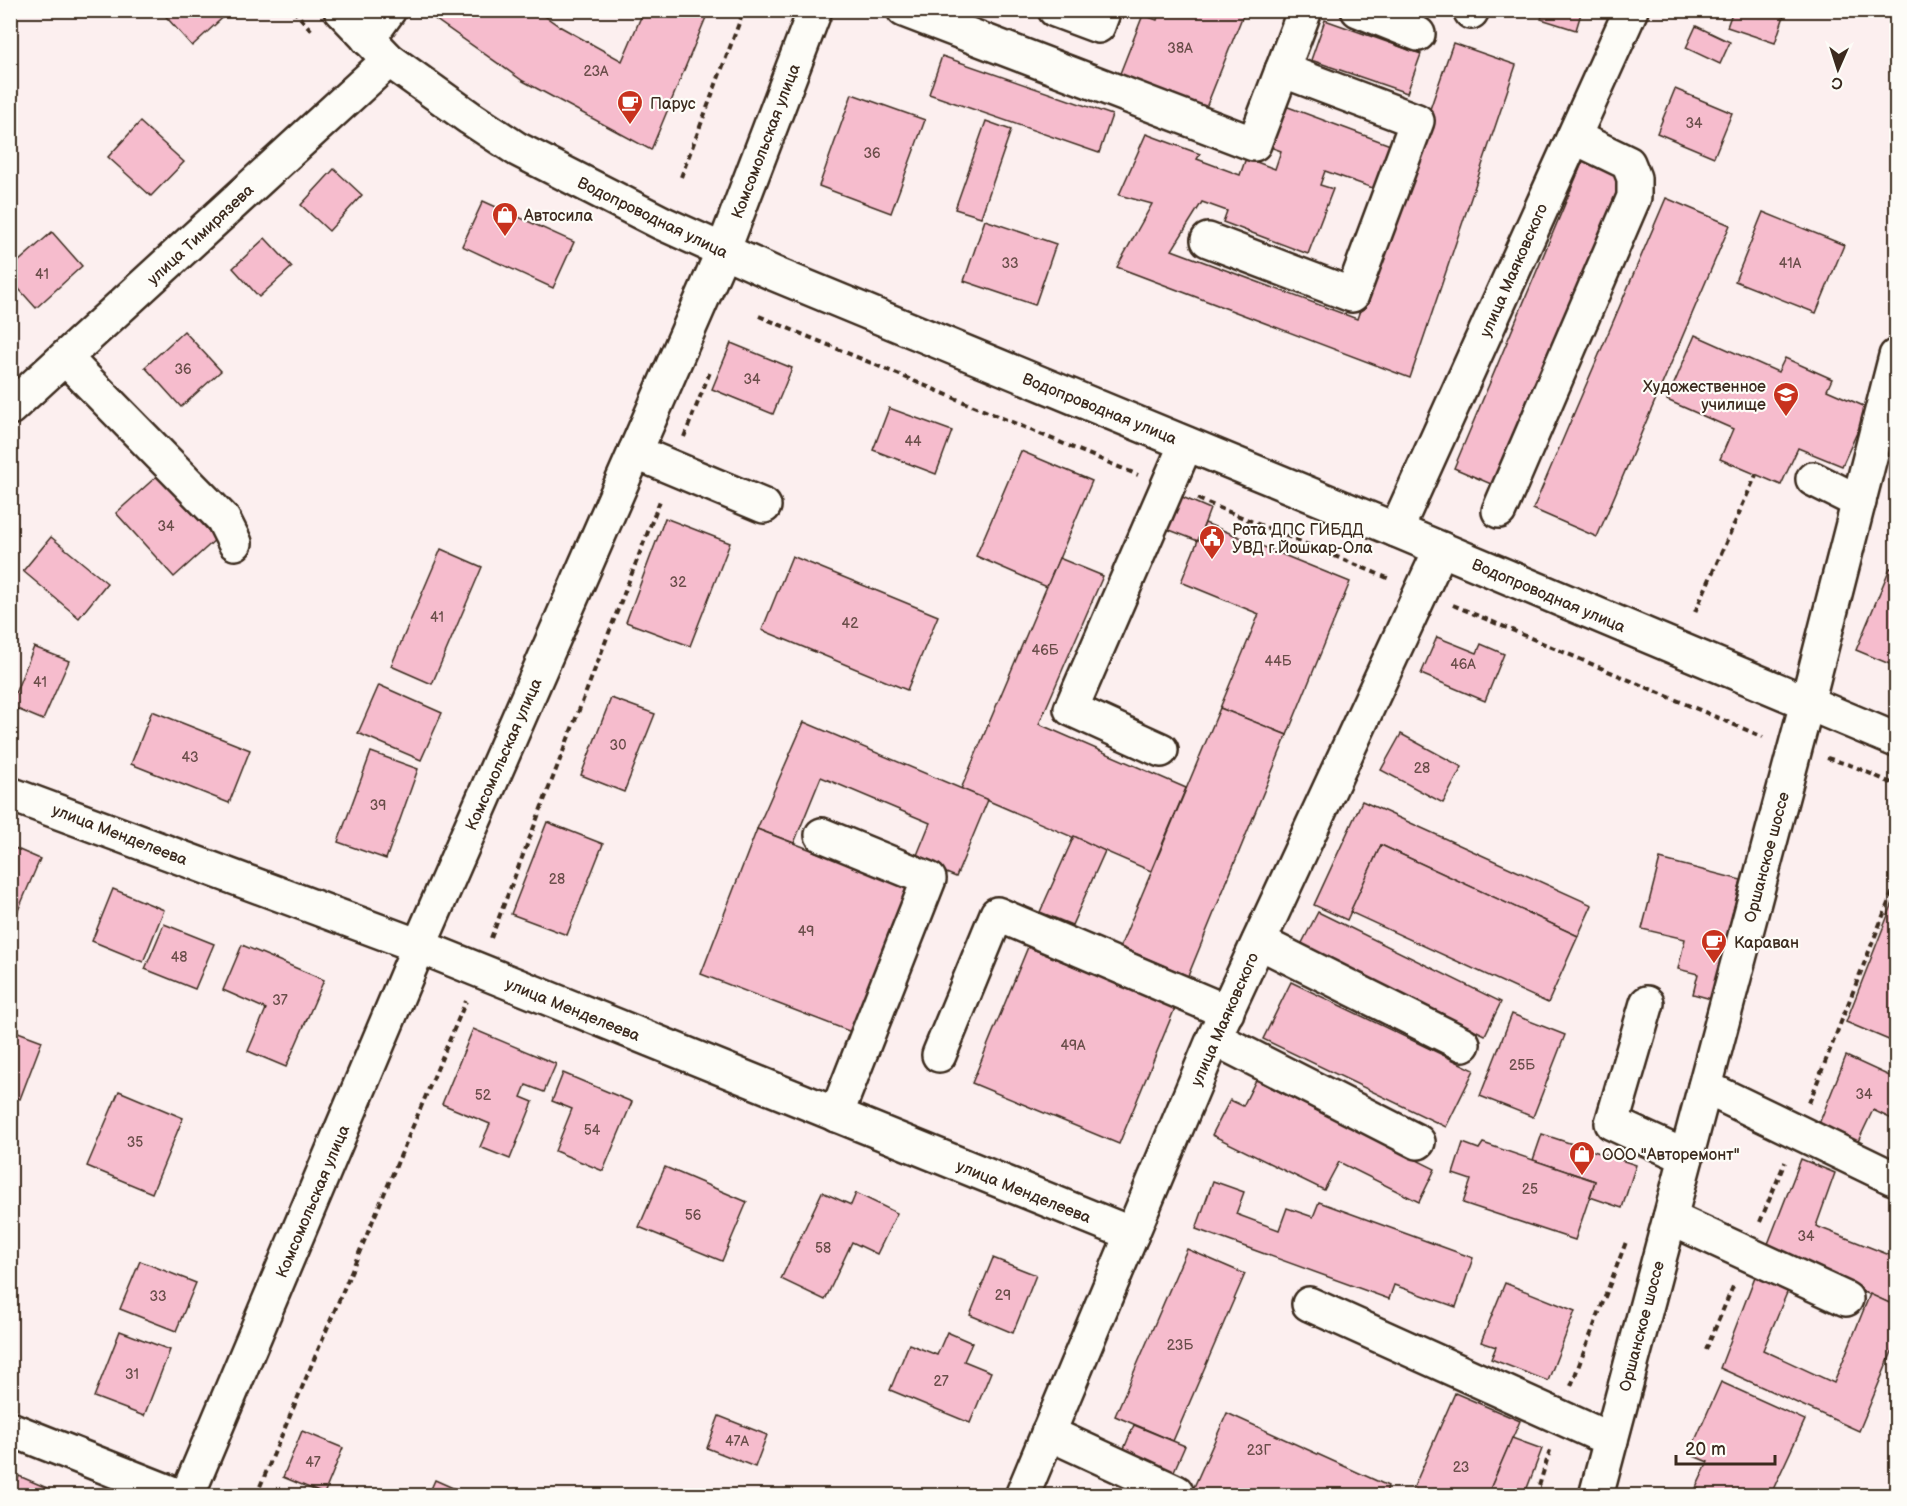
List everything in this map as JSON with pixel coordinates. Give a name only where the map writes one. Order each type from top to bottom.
[{"type":"street","name":"Водопроводная улица","points":[[341,10],[379,49],[435,95],[517,149],[662,223],[775,274],[1396,530],[1896,741]]},
{"type":"street","name":"улица Тимирязева","points":[[10,408],[65,358],[379,49],[389,10]]},
{"type":"street","name":"Комсомольская улица","points":[[188,1496],[419,946],[723,251],[815,10]]},
{"type":"street","points":[[904,10],[1254,144],[1305,10]]},
{"type":"street","points":[[1055,10],[1098,26],[1104,10]]},
{"type":"street","points":[[1358,10],[1418,34]]},
{"type":"street","name":"улица Маяковского","points":[[1396,530],[1631,10]]},
{"type":"street","points":[[1208,240],[1352,295],[1417,121],[1282,70]]},
{"type":"street","points":[[1499,511],[1634,197],[1634,178],[1628,163],[1574,137]]},
{"type":"street","name":"Оршанское шоссе","points":[[1596,1496],[1807,703],[1896,356]]},
{"type":"street","points":[[65,358],[223,519],[235,543]]},
{"type":"street","points":[[1161,750],[1071,709],[1186,444]]},
{"type":"street","points":[[635,452],[764,506]]},
{"type":"street","points":[[1813,479],[1859,502]]},
{"type":"street","name":"улица Маяковского","points":[[1022,1496],[1221,1025],[1441,549]]},
{"type":"street","name":"улица Менделеева","points":[[10,794],[419,946],[1132,1234]]},
{"type":"street","points":[[822,836],[929,879],[836,1115]]},
{"type":"street","points":[[939,1055],[997,914],[1221,1025],[1418,1142]]},
{"type":"street","points":[[1259,942],[1463,1044]]},
{"type":"street","points":[[1647,1003],[1612,1124],[1686,1157]]},
{"type":"street","points":[[1705,1087],[1893,1178]]},
{"type":"street","points":[[1670,1218],[1846,1299]]},
{"type":"street","points":[[1309,1304],[1611,1440]]},
{"type":"street","points":[[10,1429],[179,1496]]},
{"type":"street","points":[[1048,1433],[1176,1492],[1176,1496]]},
{"type":"path","points":[[681,177],[744,10]]},
{"type":"path","points":[[759,316],[1421,591],[1772,740],[1853,766],[1896,785]]},
{"type":"path","points":[[256,1496],[479,971],[710,371]]},
{"type":"path","points":[[1695,612],[1756,475]]},
{"type":"building","points":[[160,10],[231,10],[192,46]]},
{"type":"building","points":[[422,10],[536,10],[559,26],[622,61],[644,10],[709,10],[651,150],[523,81]]},
{"type":"building","points":[[1160,10],[1245,10],[1205,110],[1119,76],[1143,15],[1157,20]]},
{"type":"building","points":[[1399,10],[1428,10],[1424,20]]},
{"type":"building","points":[[1544,10],[1582,10],[1576,30],[1541,19]]},
{"type":"building","points":[[1733,10],[1786,10],[1775,43],[1727,27]]},
{"type":"building","points":[[1325,20],[1421,54],[1407,93],[1311,60]]},
{"type":"building","points":[[1696,26],[1730,42],[1720,64],[1686,48]]},
{"type":"building","points":[[1453,43],[1516,65],[1410,378],[1117,267],[1152,204],[1119,195],[1146,134],[1200,154],[1197,159],[1240,175],[1246,158],[1275,169],[1281,151],[1265,145],[1280,104],[1401,149],[1384,192],[1325,171],[1320,185],[1333,189],[1308,254],[1223,222],[1227,211],[1202,202],[1172,250],[1357,319]]},
{"type":"building","points":[[942,56],[1112,115],[1099,153],[929,94]]},
{"type":"building","points":[[1675,89],[1732,113],[1714,157],[1657,133]]},
{"type":"building","points":[[852,94],[925,120],[891,213],[819,186]]},
{"type":"building","points":[[986,121],[1011,130],[981,217],[955,209]]},
{"type":"building","points":[[140,122],[184,162],[151,196],[108,157]]},
{"type":"building","points":[[1583,161],[1627,179],[1498,487],[1454,468]]},
{"type":"building","points":[[334,169],[362,195],[329,231],[301,205]]},
{"type":"building","points":[[1666,198],[1730,225],[1597,537],[1533,509]]},
{"type":"building","points":[[483,201],[574,242],[553,288],[462,246]]},
{"type":"building","points":[[1763,212],[1844,245],[1816,313],[1735,281]]},
{"type":"building","points":[[985,220],[1056,244],[1035,305],[964,281]]},
{"type":"building","points":[[52,232],[82,266],[36,308],[10,279],[10,269]]},
{"type":"building","points":[[265,238],[292,267],[259,297],[233,268]]},
{"type":"building","points":[[184,331],[221,371],[181,407],[145,367]]},
{"type":"building","name":"Художественное училище","points":[[1695,335],[1778,372],[1785,358],[1832,379],[1827,390],[1868,408],[1842,466],[1798,448],[1781,485],[1720,459],[1733,429],[1667,400]]},
{"type":"building","points":[[731,343],[792,368],[773,414],[712,389]]},
{"type":"building","points":[[889,408],[952,431],[936,474],[873,450]]},
{"type":"building","points":[[1021,451],[1092,481],[1047,587],[976,556]]},
{"type":"building","points":[[158,475],[216,539],[174,577],[116,513]]},
{"type":"building","points":[[1180,496],[1210,509],[1198,541],[1167,529]]},
{"type":"building","points":[[665,518],[730,543],[690,646],[626,622]]},
{"type":"building","points":[[1205,523],[1350,582],[1287,735],[1220,708],[1259,614],[1181,582]]},
{"type":"building","points":[[51,537],[107,583],[79,618],[23,571]]},
{"type":"building","points":[[441,549],[482,567],[432,684],[391,666]]},
{"type":"building","points":[[792,556],[938,616],[907,690],[762,630]]},
{"type":"building","points":[[1059,558],[1103,576],[1039,724],[1186,788],[1151,871],[961,789]]},
{"type":"building","points":[[1890,568],[1896,570],[1896,655],[1892,665],[1856,650]]},
{"type":"building","points":[[1437,637],[1477,653],[1481,644],[1504,654],[1485,701],[1421,674]]},
{"type":"building","points":[[34,647],[69,661],[43,720],[10,706]]},
{"type":"building","points":[[379,685],[442,713],[421,760],[358,733]]},
{"type":"building","points":[[611,698],[655,714],[624,792],[581,775]]},
{"type":"building","points":[[1220,708],[1287,735],[1188,976],[1120,947]]},
{"type":"building","points":[[152,711],[250,750],[229,803],[131,764]]},
{"type":"building","points":[[804,722],[988,800],[956,877],[915,860],[930,823],[821,777],[794,843],[757,829]]},
{"type":"building","points":[[1401,734],[1462,767],[1443,803],[1381,770]]},
{"type":"building","points":[[371,752],[418,769],[386,859],[338,842]]},
{"type":"building","points":[[1362,801],[1592,905],[1578,936],[1381,845],[1347,920],[1314,905]]},
{"type":"building","points":[[547,822],[603,844],[567,935],[511,914]]},
{"type":"building","points":[[757,829],[910,888],[854,1033],[701,974]]},
{"type":"building","points":[[1074,836],[1105,851],[1072,925],[1040,912]]},
{"type":"building","points":[[1381,845],[1578,936],[1548,1003],[1350,912]]},
{"type":"building","points":[[10,846],[40,859],[11,927],[10,927]]},
{"type":"building","points":[[1660,859],[1741,880],[1711,999],[1693,994],[1698,974],[1678,969],[1685,939],[1642,929]]},
{"type":"building","points":[[113,889],[164,910],[143,962],[92,941]]},
{"type":"building","points":[[1896,895],[1896,1043],[1846,1022]]},
{"type":"building","points":[[1318,912],[1501,1002],[1485,1035],[1301,945]]},
{"type":"building","points":[[164,924],[214,944],[195,989],[145,969]]},
{"type":"building","points":[[242,945],[324,980],[286,1067],[248,1051],[266,1009],[223,990]]},
{"type":"building","points":[[1028,947],[1175,1008],[1119,1144],[972,1083]]},
{"type":"building","points":[[1291,982],[1474,1070],[1446,1127],[1263,1039]]},
{"type":"building","points":[[1512,1014],[1565,1035],[1533,1117],[1480,1096]]},
{"type":"building","points":[[10,1029],[42,1041],[20,1099],[10,1095]]},
{"type":"building","points":[[473,1029],[556,1064],[544,1092],[526,1085],[521,1097],[533,1102],[510,1159],[480,1147],[490,1124],[442,1104]]},
{"type":"building","points":[[1846,1056],[1896,1079],[1896,1121],[1873,1110],[1853,1152],[1815,1134]]},
{"type":"building","points":[[563,1073],[632,1102],[603,1171],[555,1151],[572,1109],[552,1101]]},
{"type":"building","points":[[1256,1080],[1435,1169],[1419,1202],[1339,1162],[1324,1190],[1212,1135],[1230,1100],[1243,1106]]},
{"type":"building","points":[[119,1091],[183,1118],[152,1193],[87,1166]]},
{"type":"building","points":[[1542,1134],[1636,1165],[1622,1208],[1590,1197],[1595,1181],[1533,1160]]},
{"type":"building","points":[[1463,1143],[1479,1149],[1483,1143],[1595,1181],[1575,1240],[1463,1203],[1471,1180],[1453,1174]]},
{"type":"building","points":[[1801,1159],[1835,1173],[1816,1226],[1892,1256],[1896,1246],[1896,1306],[1766,1249]]},
{"type":"building","points":[[665,1167],[747,1202],[722,1261],[639,1227]]},
{"type":"building","points":[[1213,1181],[1244,1192],[1236,1214],[1279,1230],[1287,1208],[1313,1217],[1319,1202],[1473,1258],[1456,1307],[1394,1285],[1389,1299],[1196,1229]]},
{"type":"building","points":[[822,1192],[851,1205],[856,1193],[897,1213],[877,1254],[852,1242],[825,1300],[781,1279]]},
{"type":"building","points":[[1187,1249],[1245,1274],[1173,1441],[1115,1416]]},
{"type":"building","points":[[993,1258],[1036,1275],[1013,1333],[970,1315]]},
{"type":"building","points":[[140,1261],[196,1283],[176,1331],[120,1309]]},
{"type":"building","points":[[1756,1274],[1789,1288],[1763,1350],[1834,1383],[1870,1294],[1896,1306],[1896,1342],[1859,1431],[1720,1368]]},
{"type":"building","points":[[1505,1283],[1575,1311],[1548,1381],[1491,1359],[1496,1347],[1481,1342]]},
{"type":"building","points":[[120,1331],[170,1350],[144,1416],[94,1397]]},
{"type":"building","points":[[947,1332],[972,1343],[964,1361],[991,1372],[970,1423],[890,1390],[909,1344],[937,1355]]},
{"type":"building","points":[[1721,1382],[1805,1420],[1770,1496],[1713,1496],[1696,1488],[1708,1462],[1689,1454]]},
{"type":"building","points":[[1455,1393],[1520,1421],[1487,1496],[1410,1496]]},
{"type":"building","points":[[1227,1413],[1388,1486],[1385,1496],[1190,1496]]},
{"type":"building","points":[[719,1416],[767,1435],[755,1467],[707,1448]]},
{"type":"building","points":[[1134,1425],[1185,1446],[1170,1480],[1120,1458]]},
{"type":"building","points":[[302,1431],[343,1448],[324,1494],[283,1477]]},
{"type":"building","points":[[1512,1438],[1542,1449],[1524,1496],[1487,1496]]},
{"type":"building","points":[[19,1476],[47,1488],[44,1496],[10,1496]]},
{"type":"building","points":[[435,1480],[471,1496],[428,1496]]},
{"type":"place","name":"Парус","points":[[630,126]]},
{"type":"place","name":"Автосила","points":[[505,238]]},
{"type":"place","name":"Художественное училище","points":[[1786,418]]},
{"type":"place","name":"Рота ДПС ГИБДД УВД г.Йошкар-Ола","points":[[1212,561]]},
{"type":"place","name":"Караван","points":[[1714,965]]},
{"type":"place","name":"ООО \"Авторемонт\"","points":[[1582,1177]]}]
